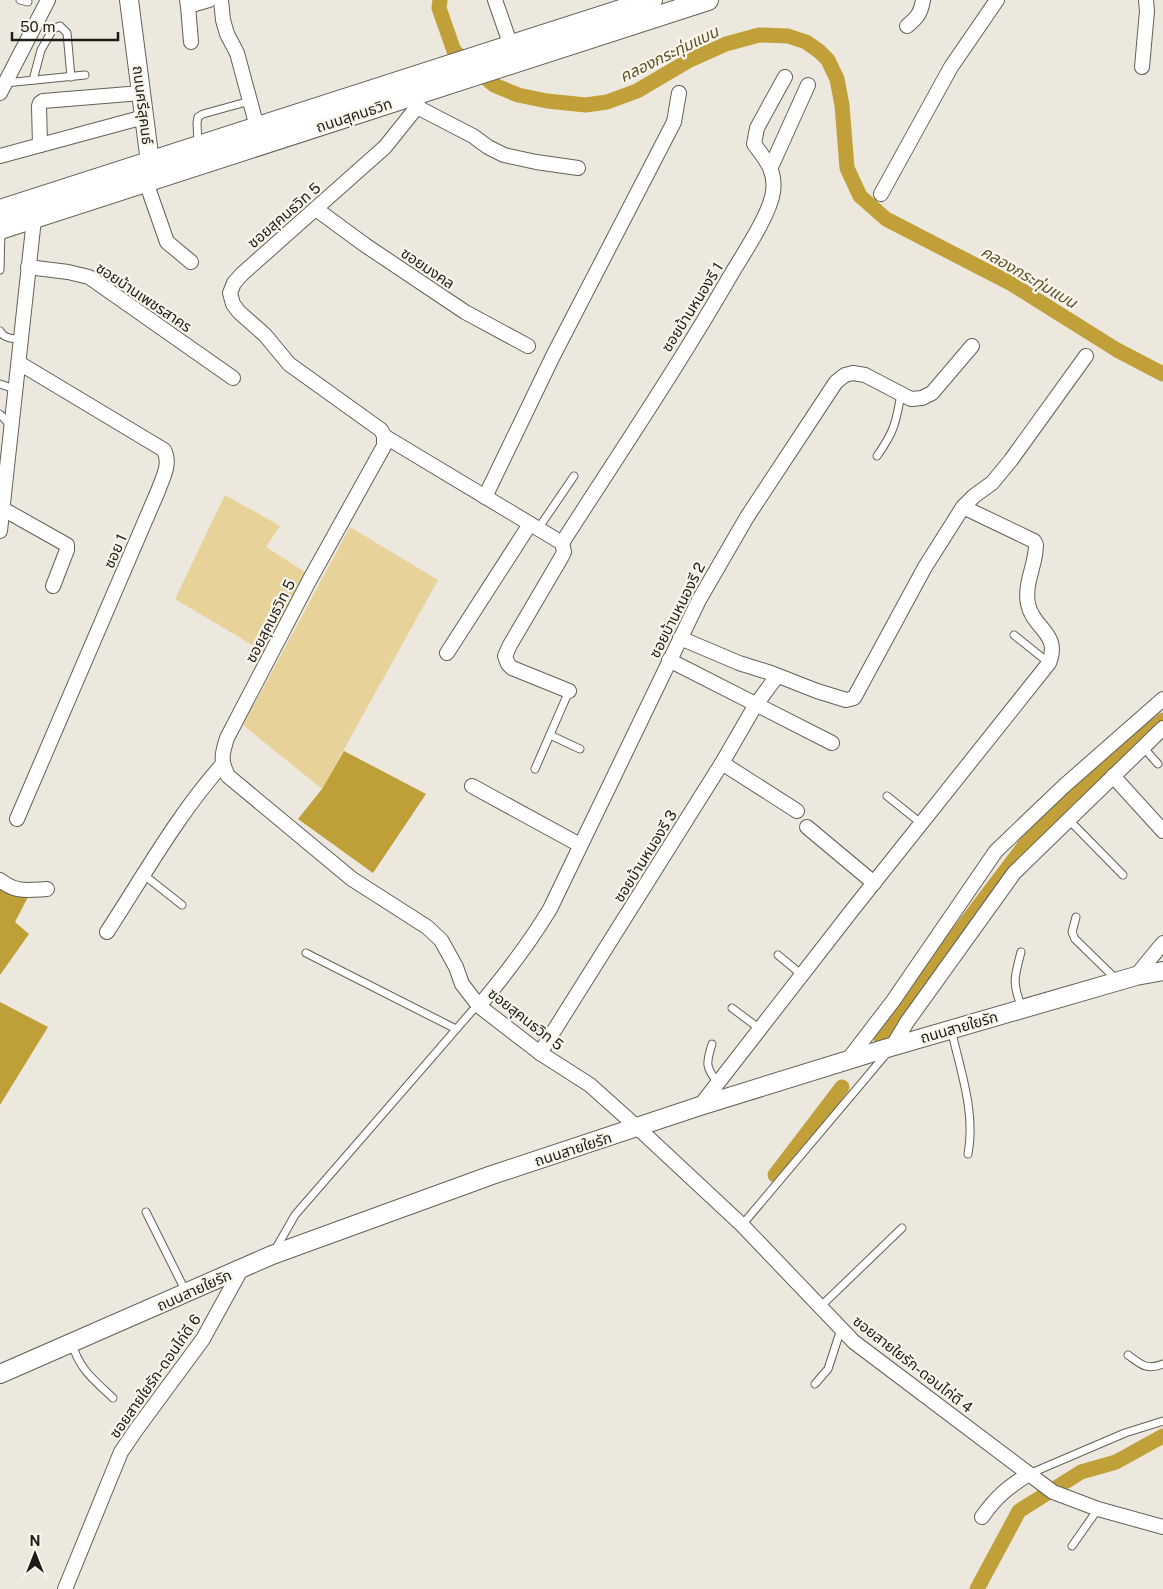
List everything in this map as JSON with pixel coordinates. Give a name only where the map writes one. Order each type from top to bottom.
[{"type":"main road","name":"ถนนสุคนธวิท","points":[[486,63],[511,46],[652,0]]},
{"type":"main road","name":"ถนนสุคนธวิท","points":[[0,229],[150,174],[198,146],[258,127],[708,0]]},
{"type":"main road","name":"ถนนสุคนธวิท","points":[[0,210],[150,174],[418,100],[460,71]]},
{"type":"street","points":[[2,88],[48,0]]},
{"type":"street","name":"ถนนศรีสุคนธ์","points":[[129,0],[150,174]]},
{"type":"street","points":[[191,42],[188,3],[210,0]]},
{"type":"street","points":[[221,0],[225,27],[237,53],[258,127]]},
{"type":"street","points":[[495,0],[511,46]]},
{"type":"street","points":[[907,26],[922,11],[923,0]]},
{"type":"street","points":[[881,194],[951,67],[997,0]]},
{"type":"street","points":[[1142,66],[1147,11],[1146,0]]},
{"type":"street","points":[[785,77],[757,128],[754,144],[771,167],[808,85]]},
{"type":"street","points":[[40,145],[39,106],[43,101],[141,93]]},
{"type":"street","points":[[485,497],[553,356],[674,122],[679,93]]},
{"type":"street","points":[[418,100],[488,147],[504,155],[578,168]]},
{"type":"street","name":"ซอยสุคนธวิท 5","points":[[418,100],[385,147],[242,274],[234,283],[230,293],[233,304],[265,335],[289,364],[382,430],[384,446],[308,581],[227,738],[222,753],[222,765],[228,776],[331,862],[427,927],[441,940],[456,966],[462,984],[479,1006],[540,1053],[590,1085],[638,1128]]},
{"type":"street","points":[[0,156],[144,117]]},
{"type":"street","name":"ซอยบ้านหนองรี 1","points":[[569,691],[512,668],[505,656],[561,558],[564,552],[562,543],[717,300],[756,232],[773,194],[774,179],[771,167]]},
{"type":"street","points":[[150,174],[167,242],[190,262]]},
{"type":"street","name":"ซอยมงคล","points":[[316,209],[365,245],[465,312],[528,346]]},
{"type":"street","points":[[0,530],[34,218]]},
{"type":"street","name":"ซอยบ้านเพชรสาคร","points":[[28,267],[68,272],[89,277],[232,378]]},
{"type":"street","name":"ซอยบ้านหนองรี 2","points":[[479,1006],[533,938],[550,909],[699,600],[747,517],[836,382],[853,373],[865,375],[911,399],[922,398],[932,394],[972,346]]},
{"type":"street","points":[[680,638],[739,663],[839,698],[846,700],[854,698],[925,567],[963,508],[974,496],[992,483],[1011,460],[1086,356]]},
{"type":"street","name":"ซอย 1","points":[[17,819],[168,464],[168,457],[164,450],[19,363]]},
{"type":"street","points":[[384,436],[562,543]]},
{"type":"street","points":[[700,1106],[1049,663],[1053,653],[1052,646],[1028,604],[1027,592],[1036,545],[1034,541],[963,508]]},
{"type":"street","points":[[3,509],[67,544],[67,550],[52,586]]},
{"type":"street","points":[[447,653],[534,527]]},
{"type":"street","points":[[669,660],[832,744]]},
{"type":"street","name":"ซอยบ้านหนองรี 3","points":[[540,1053],[722,763],[755,706],[777,676]]},
{"type":"street","points":[[847,1061],[893,1000],[996,851],[1064,786],[1163,699]]},
{"type":"street","points":[[892,1047],[907,1022],[1014,873],[1143,746],[1160,735]]},
{"type":"street","points":[[722,763],[797,811]]},
{"type":"street","points":[[107,932],[183,814],[206,782],[222,765]]},
{"type":"street","points":[[1113,776],[1163,831]]},
{"type":"street","points":[[472,786],[580,845]]},
{"type":"street","points":[[807,827],[874,883]]},
{"type":"street","points":[[0,880],[10,888],[20,890],[47,889]]},
{"type":"street","points":[[1136,976],[1163,944]]},
{"type":"street","name":"ถนนสายใยรัก","points":[[0,1374],[272,1255],[492,1174],[638,1128],[700,1106],[951,1029],[1136,976],[1163,971]]},
{"type":"street","name":"ซอยสายใยรัก-ดอนไก่ดี 4","points":[[638,1128],[742,1226],[854,1342],[1049,1489],[1098,1510],[1163,1527]]},
{"type":"street","name":"ซอยสายใยรัก-ดอนไก่ดี 6","points":[[65,1589],[121,1452],[203,1339],[242,1268]]},
{"type":"street","points":[[982,1516],[992,1502],[1007,1487],[1029,1474]]},
{"type":"lane","points":[[33,80],[40,50],[52,28],[60,26],[67,33],[70,77]]},
{"type":"lane","points":[[2,88],[33,80],[85,75]]},
{"type":"lane","points":[[198,146],[198,117],[250,101]]},
{"type":"lane","points":[[0,229],[0,270]]},
{"type":"lane","points":[[0,331],[7,338],[21,340]]},
{"type":"lane","points":[[0,384],[15,389]]},
{"type":"lane","points":[[877,456],[895,425],[901,394]]},
{"type":"lane","points":[[0,414],[12,427]]},
{"type":"lane","points":[[534,527],[574,476]]},
{"type":"lane","points":[[1014,635],[1049,663]]},
{"type":"lane","points":[[535,769],[569,691]]},
{"type":"lane","points":[[550,735],[580,749]]},
{"type":"lane","points":[[1143,746],[1158,764]]},
{"type":"lane","points":[[887,796],[922,824]]},
{"type":"lane","points":[[1068,819],[1123,875]]},
{"type":"lane","points":[[144,875],[182,905]]},
{"type":"lane","points":[[1076,917],[1072,932],[1075,939],[1118,981]]},
{"type":"lane","points":[[1021,952],[1014,976],[1014,984],[1022,1008]]},
{"type":"lane","points":[[306,953],[456,1029]]},
{"type":"lane","points":[[778,954],[802,975]]},
{"type":"lane","points":[[272,1255],[295,1215],[456,1029],[479,1006]]},
{"type":"lane","points":[[732,1008],[760,1029]]},
{"type":"lane","points":[[951,1029],[968,1105],[971,1130],[968,1154]]},
{"type":"lane","points":[[712,1044],[707,1059],[708,1069],[718,1083]]},
{"type":"lane","points":[[742,1226],[892,1047]]},
{"type":"lane","points":[[146,1212],[186,1293]]},
{"type":"lane","points":[[820,1307],[902,1228]]},
{"type":"lane","points":[[815,1384],[828,1369],[841,1329]]},
{"type":"lane","points":[[72,1343],[81,1366],[114,1398]]},
{"type":"lane","points":[[1128,1355],[1146,1367],[1157,1367],[1163,1364]]},
{"type":"lane","points":[[1029,1474],[1125,1433],[1163,1421]]},
{"type":"lane","points":[[1072,1546],[1098,1510]]},
{"type":"shaded area","points":[[225,495],[280,526],[266,547],[305,572],[264,652],[175,599]]},
{"type":"shaded area","points":[[350,527],[438,580],[322,789],[243,725]]},
{"type":"shaded area","points":[[344,751],[426,794],[373,873],[298,819],[322,789]]},
{"type":"shaded area","points":[[0,878],[28,897],[15,922],[29,934],[0,975]]},
{"type":"shaded area","points":[[0,1002],[48,1027],[0,1105]]},
{"type":"waterway","name":"คลองกระทุ่มแบน","points":[[440,0],[439,8],[454,51],[494,85],[518,95],[547,101],[586,105],[607,102],[637,91],[688,61],[726,44],[759,35],[788,36],[806,42],[828,60],[837,79],[842,105],[847,168],[860,196],[886,219],[1010,283],[1117,350],[1163,374]]},
{"type":"waterway","points":[[881,1038],[1025,845],[1084,785],[1163,720]]},
{"type":"waterway","points":[[775,1175],[842,1087]]},
{"type":"waterway","points":[[977,1589],[1019,1511],[1081,1472],[1116,1462],[1163,1436]]}]
